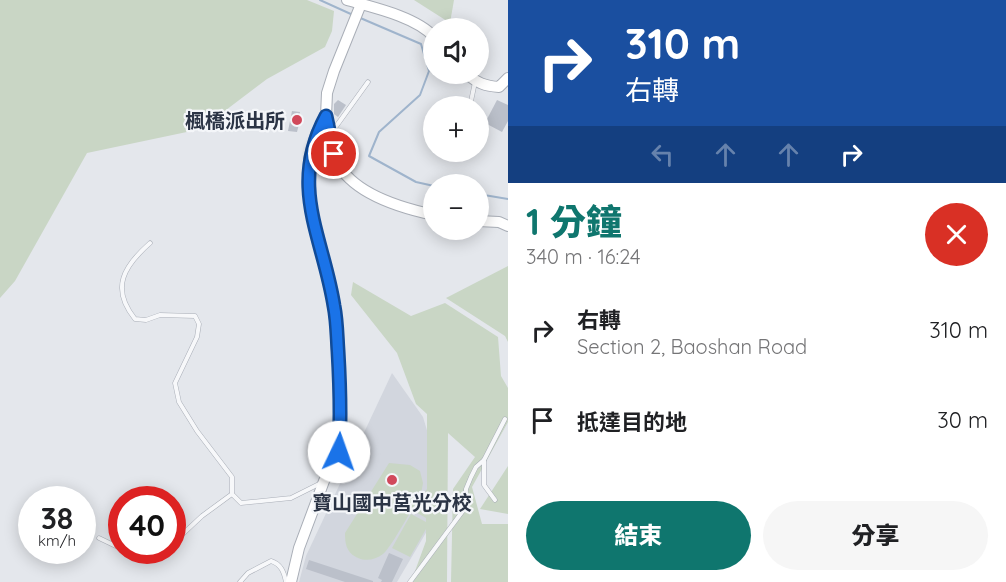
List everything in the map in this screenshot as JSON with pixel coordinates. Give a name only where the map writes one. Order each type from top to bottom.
[{"type":"street","points":[[347,0],[423,28]]},
{"type":"street","points":[[361,4],[327,93],[326,116],[338,163],[358,185],[402,206],[423,212]]},
{"type":"street","points":[[482,84],[499,87],[508,78]]},
{"type":"street","points":[[288,582],[324,481],[339,452],[341,408],[334,306],[310,207],[308,182],[309,159],[316,134],[326,116]]},
{"type":"street","points":[[489,222],[499,222],[508,226]]},
{"type":"lane","points":[[330,136],[368,82]]},
{"type":"lane","points":[[150,243],[133,258],[126,272],[121,295],[126,308],[135,319],[146,320],[160,315],[195,315],[199,324],[197,338],[175,383],[177,393],[179,402],[197,431],[232,477],[232,494],[241,503],[291,498],[324,481]]},
{"type":"lane","points":[[410,582],[465,508],[466,489],[471,477],[476,467],[484,459],[505,418]]},
{"type":"lane","points":[[484,459],[484,485],[495,500]]},
{"type":"lane","points":[[186,531],[232,494]]},
{"type":"lane","points":[[99,538],[108,542]]},
{"type":"lane","points":[[240,582],[248,573],[271,561],[278,563],[288,582]]},
{"type":"shaded area","name":"寶山國中莒光分校","points":[[392,373],[423,417],[447,497],[397,582],[299,582],[306,556]]},
{"type":"green space","points":[[0,0],[307,0],[334,11],[332,31],[325,47],[267,79],[201,129],[87,153],[15,281],[0,298]]},
{"type":"green space","points":[[414,0],[454,0],[451,18],[442,18]]},
{"type":"green space","points":[[508,266],[508,342],[505,336],[446,298]]},
{"type":"green space","points":[[353,282],[411,316],[445,303],[498,337],[501,376],[508,388],[508,422],[472,487],[482,524],[508,524],[508,582],[451,582],[453,489],[475,457],[448,433],[447,582],[411,582],[426,541],[426,529],[410,557],[392,548],[411,514],[426,522],[426,518],[414,511],[427,489],[427,414],[416,404],[397,353],[351,295]]},
{"type":"green space","points":[[389,463],[410,465],[420,471],[423,483],[421,494],[387,550],[377,558],[359,559],[348,550],[345,533]]},
{"type":"green space","points":[[508,466],[508,514],[480,509]]},
{"type":"building","points":[[338,100],[346,105],[338,117],[334,114],[334,104]]},
{"type":"building","points":[[497,100],[508,105],[508,121],[502,132],[489,125],[489,115]]},
{"type":"building","name":"楓橋派出所","points":[[292,111],[300,112],[299,118],[303,119],[297,132],[288,131]]},
{"type":"building","points":[[389,553],[403,559],[392,582],[381,582],[382,580],[378,578]]},
{"type":"building","points":[[309,560],[373,582],[345,582],[306,569]]},
{"type":"waterway","points":[[320,0],[353,15]]},
{"type":"waterway","points":[[358,17],[421,44],[429,71],[420,95],[379,132],[369,156],[423,184]]},
{"type":"waterway","points":[[489,196],[508,199]]},
{"type":"place","name":"楓橋派出所","points":[[297,120]]},
{"type":"place","name":"寶山國中莒光分校","points":[[392,480]]},
{"type":"route","points":[[334,154],[326,116],[316,134],[309,159],[308,182],[310,207],[334,306],[341,408],[339,452]]}]
